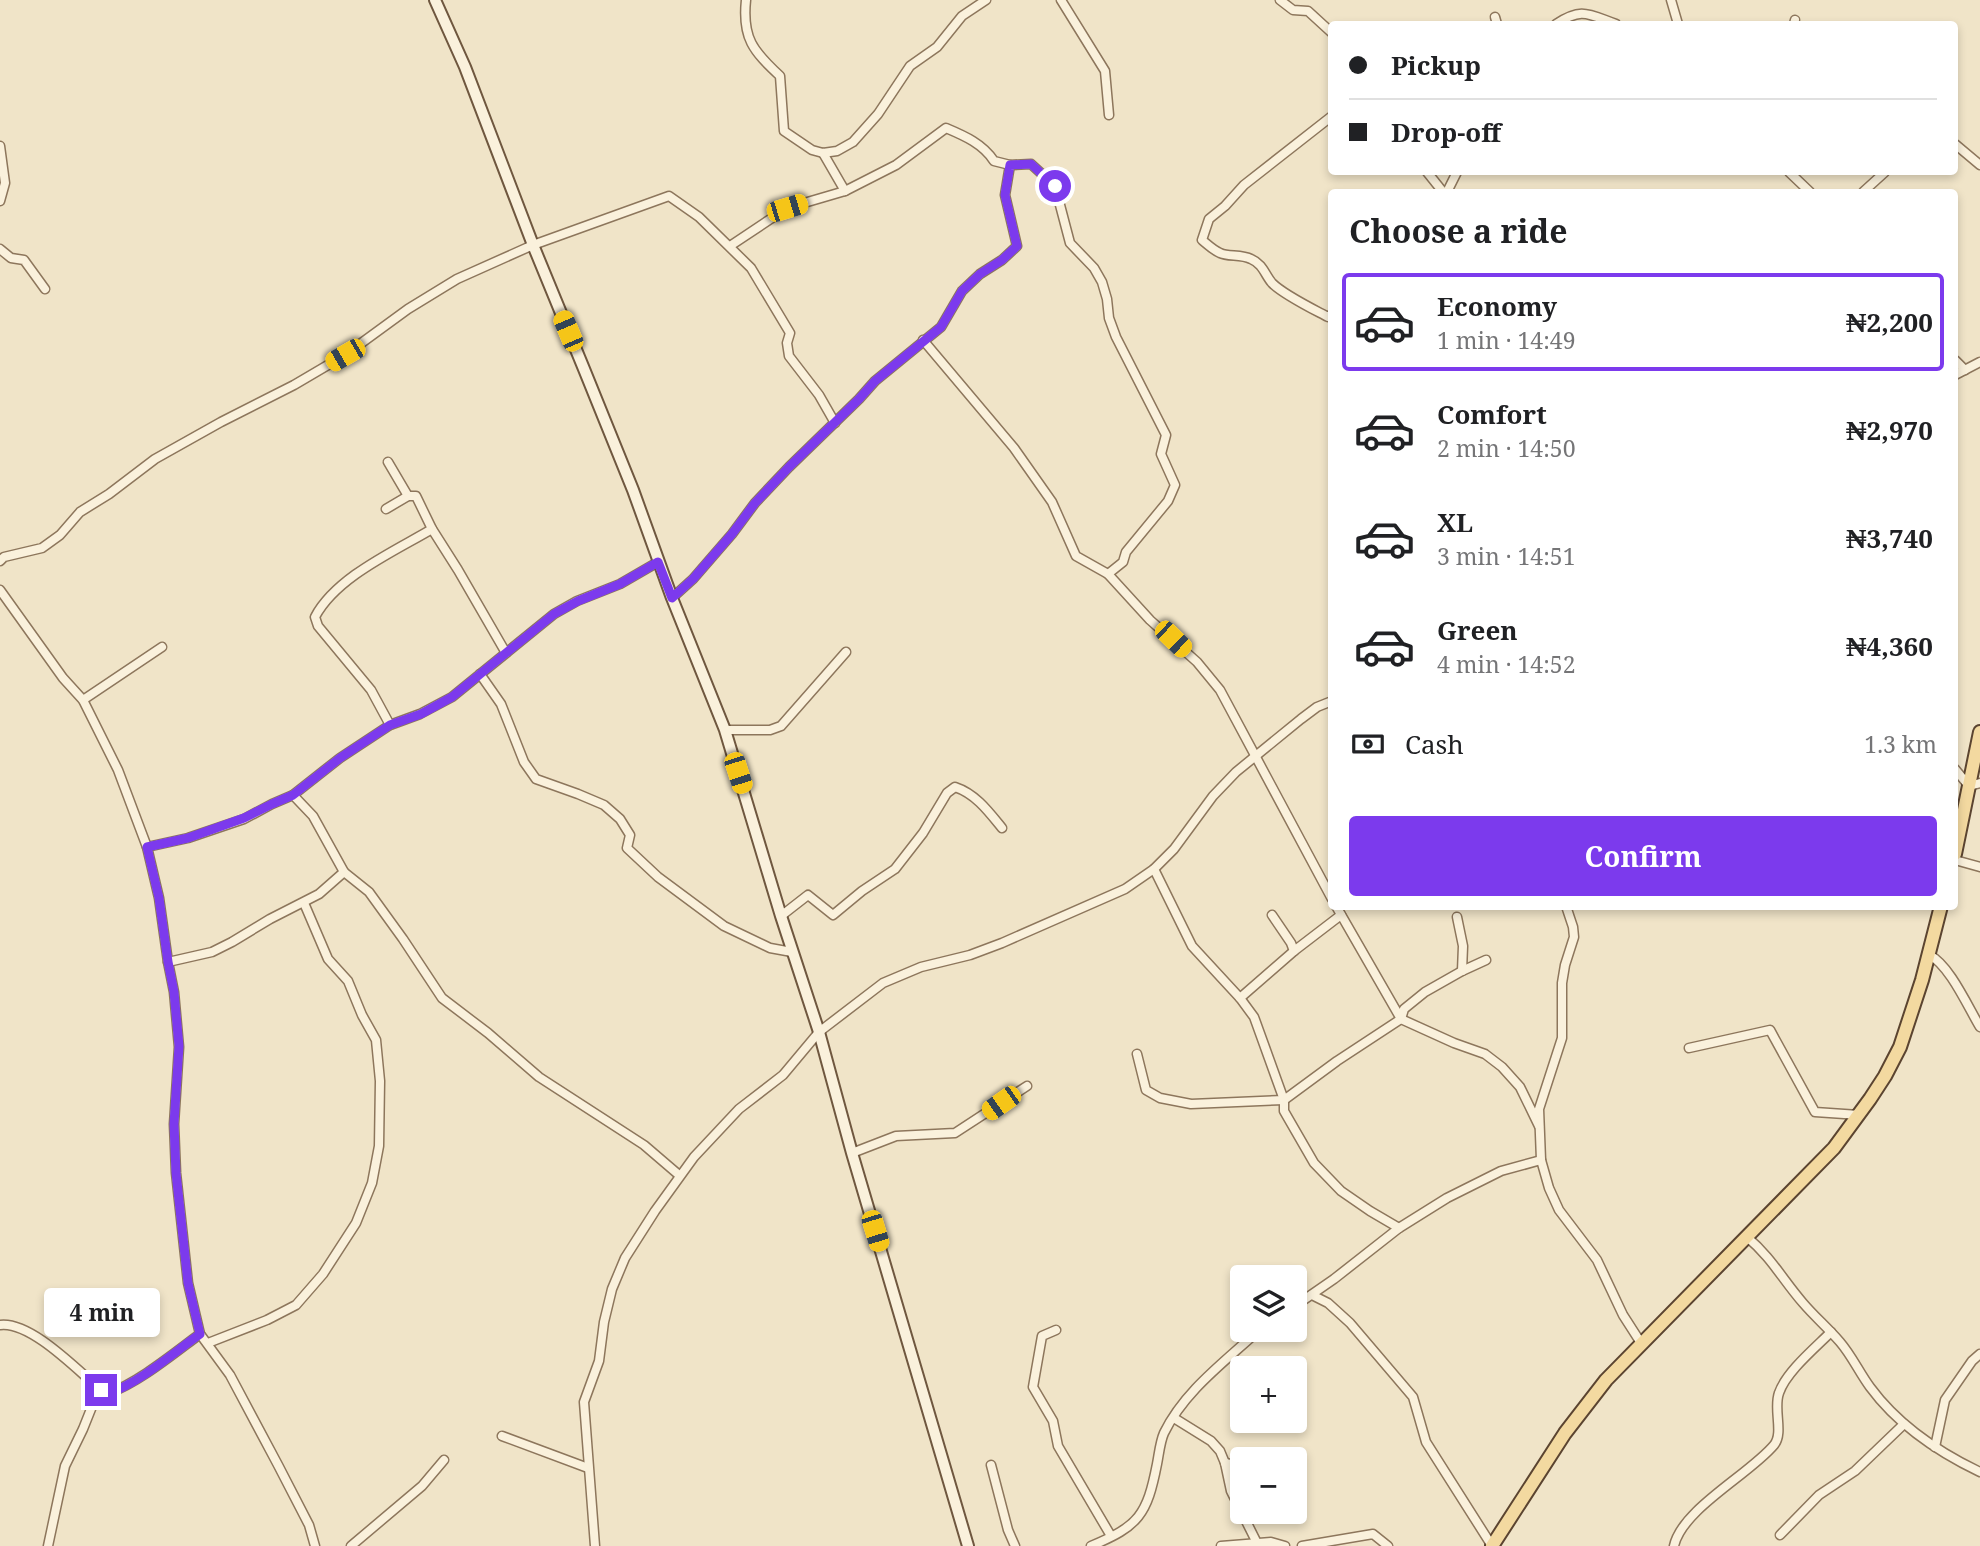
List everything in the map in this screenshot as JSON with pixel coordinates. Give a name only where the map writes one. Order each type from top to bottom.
[{"type":"main road","points":[[435,0],[465,67],[725,730],[819,1032],[968,1546]]},
{"type":"main road","points":[[1958,844],[1975,784],[1980,732]]},
{"type":"main road","points":[[1492,1546],[1565,1433],[1606,1380],[1834,1148],[1859,1115],[1885,1076],[1900,1047],[1940,910]]},
{"type":"street","points":[[746,0],[744,22],[750,41],[762,60],[780,76],[784,131],[813,150],[823,153],[837,151],[853,142],[878,114],[911,66],[937,47],[962,16],[986,0]]},
{"type":"street","points":[[1061,0],[1105,71],[1109,115]]},
{"type":"street","points":[[1280,0],[1293,10],[1308,10],[1328,29]]},
{"type":"street","points":[[1671,0],[1677,21]]},
{"type":"street","points":[[1561,21],[1570,15],[1587,13],[1608,21]]},
{"type":"street","points":[[1328,119],[1244,185],[1209,219],[1202,240],[1221,254],[1252,259],[1264,268],[1272,282],[1282,290],[1328,317]]},
{"type":"street","points":[[730,246],[787,208],[845,191],[896,165],[946,128],[987,150],[994,161],[1010,165],[1031,164],[1055,186],[1070,243],[1094,268],[1102,282],[1116,337],[1166,435],[1161,454],[1175,485],[1168,501],[1126,552],[1123,562],[1108,575]]},
{"type":"street","points":[[0,146],[5,183],[0,201]]},
{"type":"street","points":[[1958,146],[1980,164]]},
{"type":"street","points":[[823,153],[845,191]]},
{"type":"street","points":[[672,598],[693,579],[755,503],[875,381],[941,327],[962,291],[1017,246],[1005,195],[1010,165]]},
{"type":"street","points":[[1430,175],[1442,189]]},
{"type":"street","points":[[1792,175],[1807,189]]},
{"type":"street","points":[[1799,181],[1802,175]]},
{"type":"street","points":[[1866,189],[1882,175]]},
{"type":"street","points":[[0,548],[2,559],[42,548],[60,535],[80,512],[155,459],[295,385],[345,355],[408,309],[457,279],[533,245],[670,196],[699,217],[751,268],[790,333],[787,343],[789,356],[819,395],[835,423]]},
{"type":"street","points":[[0,249],[11,258],[24,260],[45,289]]},
{"type":"street","points":[[923,340],[1037,480],[1052,502],[1076,556],[1108,575],[1150,620],[1197,662],[1220,690],[1328,892]]},
{"type":"street","points":[[1958,374],[1980,362]]},
{"type":"street","points":[[1958,363],[1965,370]]},
{"type":"street","points":[[388,462],[408,496]]},
{"type":"street","points":[[386,509],[408,496],[416,496],[432,529],[506,653]]},
{"type":"street","points":[[390,725],[371,690],[318,626],[315,617],[319,609],[343,584],[432,529]]},
{"type":"street","points":[[147,847],[188,838],[244,818],[293,795],[340,758],[390,725],[421,714],[452,697],[554,614],[620,584],[658,562]]},
{"type":"street","points":[[0,590],[63,678],[83,700],[118,770],[147,847],[159,898],[174,992],[179,1046],[174,1124],[176,1173],[188,1283],[200,1334],[230,1376],[278,1465],[309,1525],[314,1546]]},
{"type":"street","points":[[83,700],[162,647]]},
{"type":"street","points":[[725,730],[770,730],[781,726],[846,652]]},
{"type":"street","points":[[480,674],[501,704],[524,762],[536,779],[604,805],[620,820],[630,835],[627,848],[658,877],[724,926],[770,948],[792,951]]},
{"type":"street","points":[[595,1546],[584,1402],[599,1361],[612,1289],[625,1258],[679,1175],[739,1109],[783,1075],[819,1032],[883,983],[921,967],[970,955],[1002,943],[1125,889],[1154,869],[1174,849],[1213,796],[1236,772],[1301,719],[1328,703]]},
{"type":"street","points":[[1958,771],[1975,784]]},
{"type":"street","points":[[781,916],[808,895],[833,915],[895,869],[923,833],[947,793],[955,787],[967,791],[988,810],[1002,828]]},
{"type":"street","points":[[293,795],[313,816],[344,873],[369,892],[442,998],[539,1077],[644,1145],[679,1175]]},
{"type":"street","points":[[1958,861],[1980,867]]},
{"type":"street","points":[[1154,869],[1192,946],[1254,1017],[1284,1100],[1284,1111],[1314,1163],[1341,1191],[1399,1228]]},
{"type":"street","points":[[168,962],[212,952],[304,903],[344,873]]},
{"type":"street","points":[[208,1343],[267,1320],[296,1305],[323,1274],[356,1223],[372,1183],[379,1146],[380,1081],[376,1040],[348,981],[328,959],[304,903]]},
{"type":"street","points":[[1339,910],[1401,1019],[1485,1054],[1502,1067],[1520,1087],[1539,1126]]},
{"type":"street","points":[[1567,910],[1574,937],[1562,983],[1562,1038],[1539,1108],[1541,1160],[1559,1210],[1597,1260],[1623,1315],[1641,1343]]},
{"type":"street","points":[[1272,915],[1294,951]]},
{"type":"street","points":[[1240,998],[1294,951],[1342,915]]},
{"type":"street","points":[[1457,917],[1462,946],[1462,971]]},
{"type":"street","points":[[1928,955],[1935,958],[1946,970],[1980,1027]]},
{"type":"street","points":[[1137,1054],[1146,1090],[1160,1098],[1191,1104],[1284,1100],[1401,1019],[1404,1009],[1425,992],[1486,960]]},
{"type":"street","points":[[1689,1048],[1770,1030],[1815,1112],[1859,1115]]},
{"type":"street","points":[[852,1153],[896,1136],[955,1133],[1027,1086]]},
{"type":"street","points":[[1307,1298],[1399,1228],[1447,1198],[1501,1171],[1541,1160]]},
{"type":"street","points":[[1747,1237],[1842,1344],[1870,1387],[1904,1424],[1935,1447],[1980,1472]]},
{"type":"street","points":[[1312,1295],[1328,1303],[1350,1323],[1413,1397],[1426,1442],[1492,1546]]},
{"type":"street","points":[[0,1325],[20,1327],[51,1347],[107,1394],[153,1368],[200,1334]]},
{"type":"street","points":[[1056,1330],[1042,1336],[1033,1387],[1053,1421],[1058,1446],[1110,1541]]},
{"type":"street","points":[[1674,1546],[1678,1532],[1693,1516],[1777,1442],[1779,1431],[1776,1404],[1780,1390],[1805,1358],[1831,1332]]},
{"type":"street","points":[[1091,1546],[1110,1541],[1141,1515],[1151,1495],[1163,1434],[1203,1379],[1245,1342]]},
{"type":"street","points":[[1935,1447],[1945,1400],[1972,1361],[1980,1354]]},
{"type":"street","points":[[48,1546],[65,1466],[101,1390]]},
{"type":"street","points":[[1174,1418],[1211,1441],[1220,1451],[1226,1463],[1231,1491],[1257,1543]]},
{"type":"street","points":[[1780,1535],[1819,1495],[1855,1471],[1904,1424]]},
{"type":"street","points":[[502,1436],[588,1468]]},
{"type":"street","points":[[351,1546],[422,1486],[444,1460]]},
{"type":"street","points":[[1226,1463],[1230,1464]]},
{"type":"street","points":[[991,1465],[1008,1530],[1015,1546]]},
{"type":"street","points":[[1302,1546],[1373,1534],[1388,1546]]},
{"type":"street","points":[[1221,1546],[1271,1542],[1285,1546]]},
{"type":"route","points":[[101,1390],[107,1394],[115,1391],[200,1334],[188,1283],[176,1173],[174,1124],[179,1046],[174,992],[159,898],[147,847],[188,838],[244,818],[293,795],[340,758],[390,725],[421,714],[452,697],[554,614],[620,584],[658,562],[672,598],[693,579],[755,503],[789,467],[875,381],[941,327],[962,291],[1017,246],[1005,195],[1010,165],[1031,164],[1055,186]]}]
